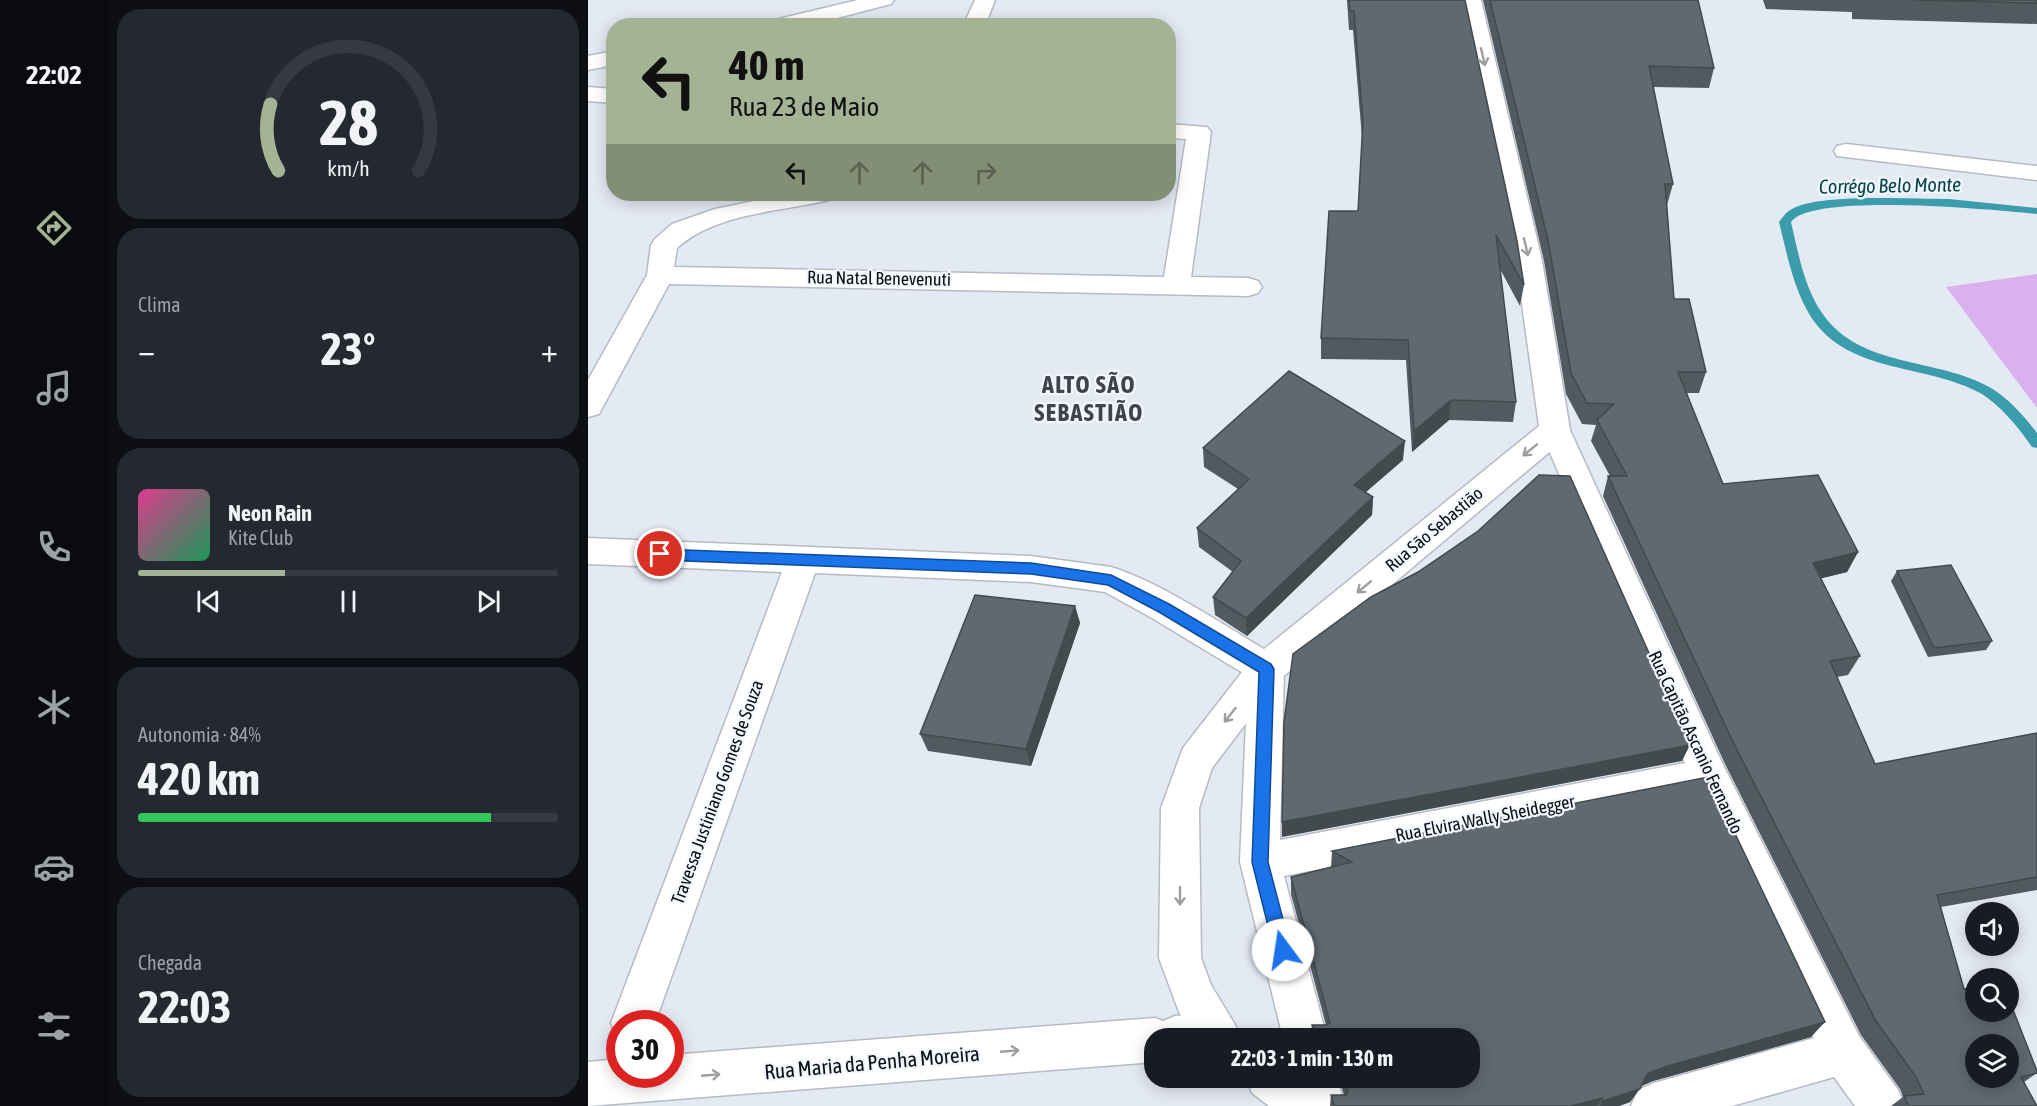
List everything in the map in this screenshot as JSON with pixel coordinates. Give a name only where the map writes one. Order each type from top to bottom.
[{"type":"street","points":[[811,18],[884,0]]},
{"type":"street","points":[[977,18],[985,0]]},
{"type":"street","points":[[1470,0],[1529,261],[1555,430]]},
{"type":"street","points":[[588,63],[606,60]]},
{"type":"street","points":[[588,94],[606,95]]},
{"type":"street","points":[[1176,131],[1199,132],[1176,284]]},
{"type":"street","points":[[1846,151],[2037,173]]},
{"type":"street","points":[[588,407],[660,275],[664,245],[681,230],[724,214],[789,201]]},
{"type":"street","name":"Rua Natal Benevenuti","points":[[660,275],[1248,286]]},
{"type":"street","name":"Rua São Sebastião","points":[[1201,1028],[1194,997],[1180,958],[1180,808],[1196,760],[1266,669],[1555,430]]},
{"type":"street","name":"Rua Capitão Ascanio Fernando","points":[[1555,430],[1709,775],[1843,1052],[1882,1106]]},
{"type":"street","points":[[588,551],[1031,569],[1111,580],[1164,608],[1266,669],[1260,862],[1302,1028]]},
{"type":"street","name":"Travessa Justiniano Gomes de Souza","points":[[638,1010],[803,561]]},
{"type":"street","name":"Rua Elvira Wally Sheidegger","points":[[1260,862],[1709,775]]},
{"type":"street","name":"Rua Maria da Penha Moreira","points":[[684,1071],[1144,1041]]},
{"type":"street","points":[[1654,1106],[1843,1052]]},
{"type":"street","points":[[1282,1088],[1304,1106]]},
{"type":"street","points":[[1318,1088],[1322,1106]]},
{"type":"shaded area","points":[[2037,274],[2037,408],[1946,287]]},
{"type":"building","points":[[1349,0],[1465,0],[1517,241],[1524,285],[1496,235],[1516,402],[1451,400],[1414,431],[1408,340],[1321,338],[1329,211],[1358,211],[1363,121],[1354,11],[1350,11]]},
{"type":"building","points":[[1490,0],[1698,0],[1714,68],[1649,66],[1673,184],[1665,184],[1674,299],[1689,299],[1706,372],[1678,372],[1723,484],[1818,475],[1858,552],[1813,563],[1860,656],[1830,661],[1875,764],[2037,733],[2037,877],[1937,895],[1965,989],[1965,1022],[2018,1022],[2037,1071],[2037,1073],[2021,1077],[2037,1106],[1909,1106],[1904,1096],[1924,1094],[1916,1077],[1876,1021],[1735,746],[1608,476],[1627,476],[1597,420],[1614,404],[1587,403],[1571,373],[1548,240]]},
{"type":"building","points":[[1914,0],[2037,0],[2037,3]]},
{"type":"building","points":[[1289,371],[1405,441],[1354,485],[1373,497],[1246,618],[1213,597],[1241,561],[1197,528],[1249,479],[1203,448]]},
{"type":"building","points":[[1539,475],[1570,476],[1690,745],[1282,822],[1284,722],[1293,654],[1371,597],[1418,572],[1478,531]]},
{"type":"building","points":[[1951,565],[1992,641],[1934,648],[1897,571]]},
{"type":"building","points":[[975,595],[1075,606],[1026,749],[920,734]]},
{"type":"building","points":[[1708,777],[1825,1022],[1664,1067],[1647,1074],[1640,1089],[1603,1101],[1602,1098],[1571,1106],[1334,1106],[1331,1095],[1346,1095],[1347,1088],[1480,1088],[1480,1028],[1313,1028],[1312,1025],[1330,1023],[1291,877],[1352,862],[1332,851]]},
{"type":"waterway","name":"Corrégo Belo Monte","points":[[2037,211],[1949,202],[1831,204],[1801,209],[1789,216],[1785,222],[1804,291],[1817,316],[1826,327],[1843,341],[1862,352],[1967,381],[1986,391],[2007,408],[2037,443]]},
{"type":"district","name":"ALTO SÃO SEBASTIÃO","points":[[1089,398]]},
{"type":"route","points":[[660,554],[1031,569],[1111,580],[1164,608],[1266,669],[1260,862],[1283,950]]}]
